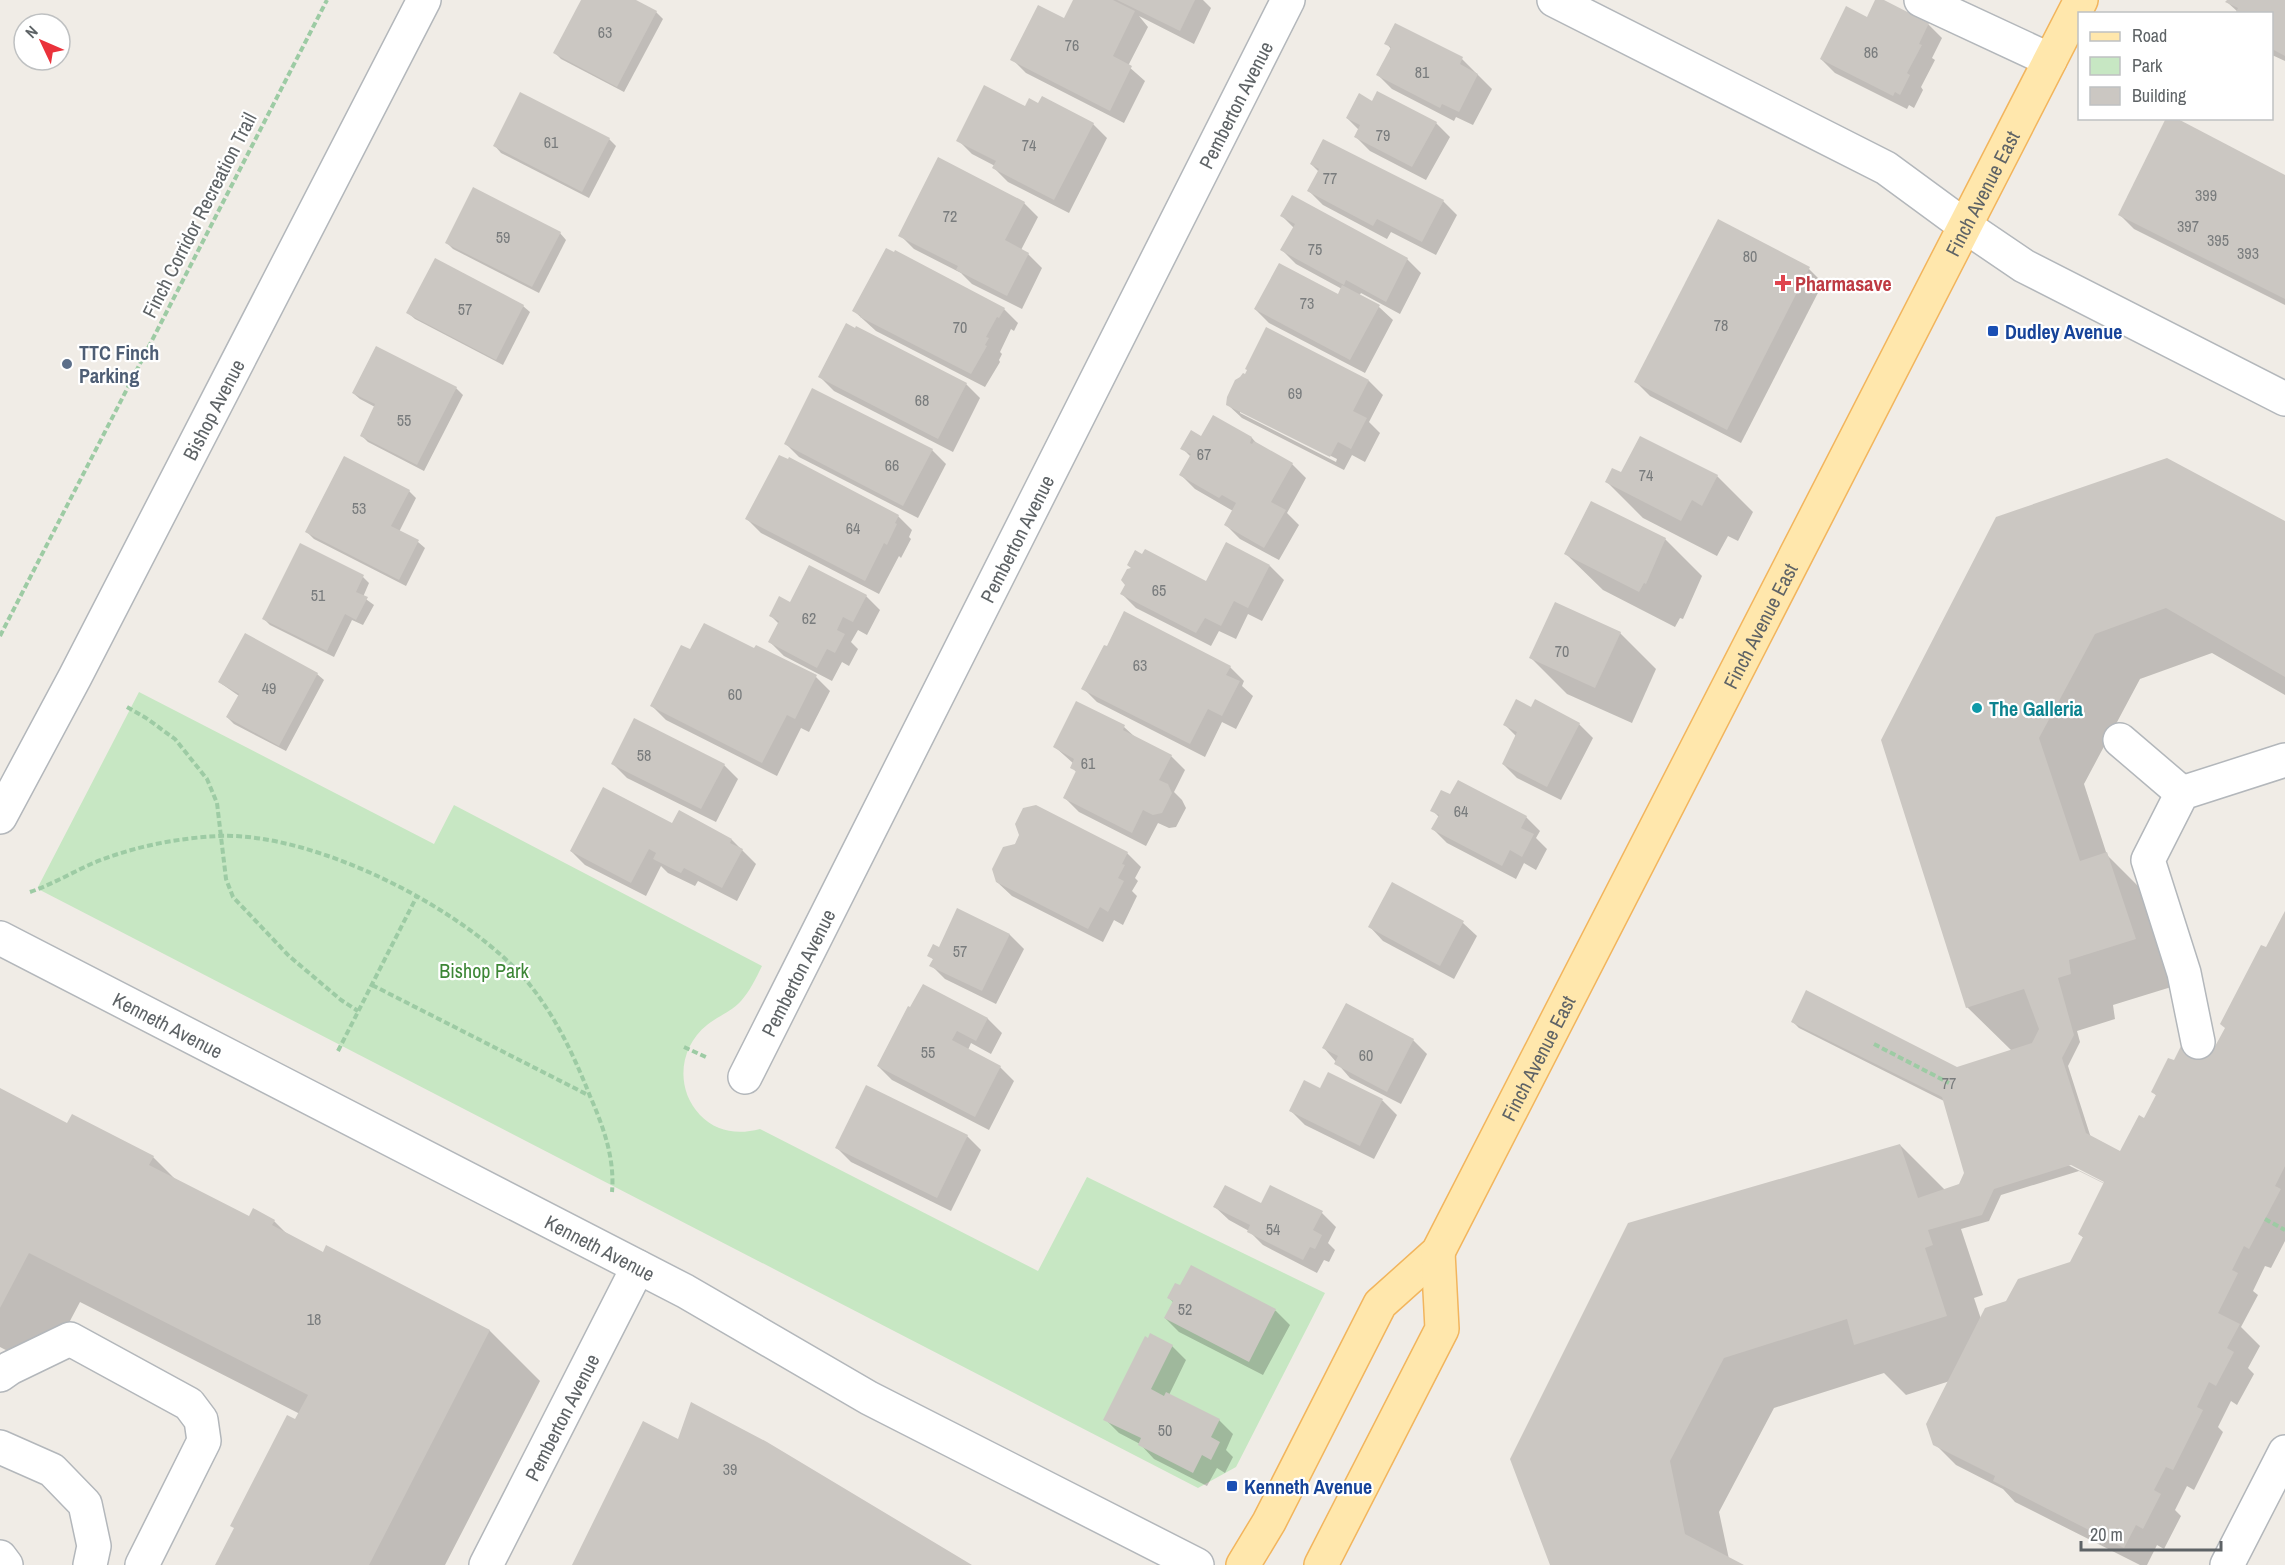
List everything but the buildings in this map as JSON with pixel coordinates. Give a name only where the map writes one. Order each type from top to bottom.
[{"type":"main road","name":"Finch Avenue East","points":[[1243,1565],[1269,1522],[1380,1304],[1438,1252],[2081,0]]},
{"type":"main road","points":[[1321,1565],[1442,1329],[1438,1252]]},
{"type":"street","name":"Bishop Avenue","points":[[0,817],[75,677],[424,0]]},
{"type":"street","name":"Pemberton Avenue","points":[[745,1077],[1288,0]]},
{"type":"street","points":[[1554,0],[1886,168],[1965,226],[2045,278],[2285,399]]},
{"type":"street","points":[[1921,0],[2050,60]]},
{"type":"street","points":[[2120,740],[2182,792]]},
{"type":"street","points":[[2198,1042],[2184,973],[2148,860],[2182,792],[2285,760]]},
{"type":"street","name":"Kenneth Avenue","points":[[0,938],[638,1267],[869,1398],[1197,1565]]},
{"type":"street","name":"Pemberton Avenue","points":[[486,1565],[638,1267]]},
{"type":"street","points":[[0,1375],[70,1339],[189,1404],[201,1420],[204,1441],[142,1565]]},
{"type":"street","points":[[0,1447],[52,1470],[85,1504],[94,1546],[90,1565]]},
{"type":"street","points":[[2227,1565],[2285,1452]]},
{"type":"street","points":[[0,1557],[6,1565]]},
{"type":"path","name":"Finch Corridor Recreation Trail","points":[[0,636],[327,0]]},
{"type":"path","points":[[127,707],[175,739],[207,779],[215,797],[226,879],[233,897],[289,956],[341,1000],[358,1011]]},
{"type":"path","points":[[30,892],[118,855],[180,840],[221,836],[250,838],[302,848],[363,868],[436,906],[499,953],[528,983],[571,1047],[602,1122],[613,1178],[612,1192]]},
{"type":"path","points":[[338,1051],[417,896]]},
{"type":"path","points":[[372,985],[590,1096]]},
{"type":"path","points":[[1874,1044],[1949,1083]]},
{"type":"path","points":[[2265,1219],[2285,1230]]},
{"type":"green space","name":"Bishop Park","points":[[139,692],[434,844],[454,805],[762,966],[741,1001],[698,1034],[686,1056],[684,1081],[687,1093],[692,1105],[700,1115],[713,1125],[736,1132],[760,1129],[1038,1271],[1087,1177],[1325,1293],[1236,1467],[1198,1488],[40,890],[38,887]]},
{"type":"place","name":"Pharmasave","points":[[1783,283]]},
{"type":"place","name":"Dudley Avenue","points":[[1993,331]]},
{"type":"place","name":"TTC Finch Parking","points":[[67,364]]},
{"type":"place","name":"The Galleria","points":[[1977,708]]},
{"type":"place","name":"Kenneth Avenue","points":[[1232,1486]]}]
